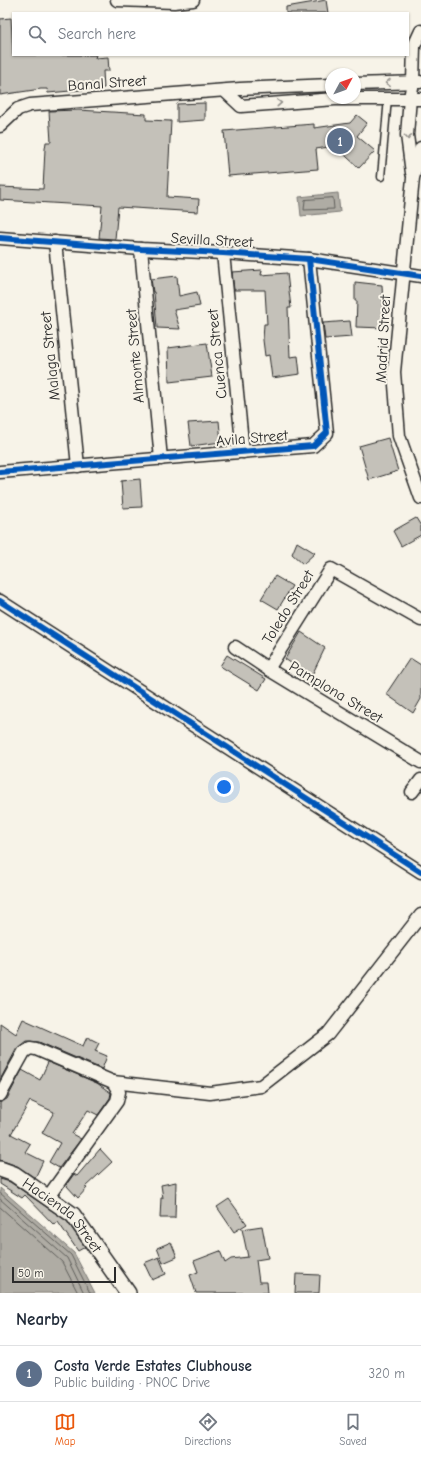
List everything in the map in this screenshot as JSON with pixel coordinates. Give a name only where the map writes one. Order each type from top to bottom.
[{"type":"street","points":[[117,0],[174,2],[193,0]]},
{"type":"street","name":"Madrid Street","points":[[413,178],[407,135],[417,82],[414,46],[421,31]]},
{"type":"street","points":[[361,84],[417,82]]},
{"type":"street","name":"Banal Street","points":[[0,126],[18,109],[30,105],[240,89],[325,85]]},
{"type":"street","points":[[240,89],[240,106]]},
{"type":"street","points":[[225,91],[240,106],[335,99],[415,99]]},
{"type":"street","name":"Madrid Street","points":[[421,148],[413,178],[402,275],[394,372],[399,436],[421,498]]},
{"type":"street","name":"Sevilla Street","points":[[0,238],[141,249],[309,259],[402,275],[421,276]]},
{"type":"street","name":"Malaga Street","points":[[55,242],[78,466]]},
{"type":"street","name":"Almonte Street","points":[[141,249],[161,459]]},
{"type":"street","name":"Cuenca Street","points":[[223,253],[243,452]]},
{"type":"street","name":"Avila Street","points":[[0,472],[312,446],[327,433],[309,259]]},
{"type":"street","name":"Toledo Street","points":[[268,669],[331,569],[421,620]]},
{"type":"street","points":[[0,601],[421,872]]},
{"type":"street","name":"Pamplona Street","points":[[235,647],[268,669],[421,762]]},
{"type":"street","points":[[412,792],[421,780]]},
{"type":"street","points":[[0,1096],[24,1052],[30,1048],[36,1049],[114,1082],[210,1093],[261,1086],[328,1034],[421,915]]},
{"type":"street","points":[[48,1198],[118,1101],[119,1092],[114,1082]]},
{"type":"street","name":"Hacienda Street","points":[[0,1169],[14,1174],[73,1215],[128,1293]]},
{"type":"lane","points":[[381,177],[388,98]]},
{"type":"water","points":[[338,193],[340,212],[301,216],[299,197]]},
{"type":"water","points":[[0,1188],[74,1253],[95,1293],[0,1293]]},
{"type":"building","points":[[326,0],[328,12],[286,12],[286,7]]},
{"type":"building","points":[[11,18],[12,56],[108,57],[109,71],[103,71],[104,88],[48,93],[47,89],[41,89],[0,95],[0,19]]},
{"type":"building","points":[[205,103],[205,120],[177,122],[177,104]]},
{"type":"building","points":[[78,110],[146,114],[146,120],[171,121],[167,197],[199,199],[198,212],[118,207],[115,239],[99,238],[102,206],[0,200],[0,187],[43,189],[46,142],[51,142],[49,111]]},
{"type":"building","points":[[357,115],[367,123],[357,136],[375,151],[359,168],[335,146],[316,149],[318,169],[228,176],[224,131],[314,124],[314,128],[350,123]]},
{"type":"building","points":[[262,270],[261,275],[287,273],[291,308],[288,308],[290,357],[298,356],[300,374],[272,378],[269,355],[265,356],[263,340],[264,324],[267,324],[265,290],[234,290],[232,272]]},
{"type":"building","points":[[177,276],[179,296],[197,292],[200,306],[174,310],[180,329],[157,328],[154,292],[151,279]]},
{"type":"building","points":[[355,282],[382,285],[384,328],[356,327],[357,301],[355,301]]},
{"type":"building","points":[[350,321],[352,337],[325,339],[323,323]]},
{"type":"building","points":[[207,343],[212,377],[169,382],[168,348]]},
{"type":"building","points":[[219,421],[221,442],[191,446],[188,423]]},
{"type":"building","points":[[388,438],[398,471],[369,480],[359,446]]},
{"type":"building","points":[[140,479],[142,507],[123,508],[121,481]]},
{"type":"building","points":[[416,518],[421,526],[421,535],[401,546],[393,531]]},
{"type":"building","points":[[297,542],[315,553],[303,564],[292,554]]},
{"type":"building","points":[[275,576],[292,586],[278,609],[261,599]]},
{"type":"building","points":[[301,632],[325,648],[311,677],[285,659]]},
{"type":"building","points":[[227,655],[266,679],[259,690],[220,666]]},
{"type":"building","points":[[410,658],[421,665],[421,699],[413,713],[386,694]]},
{"type":"building","points":[[23,1019],[83,1046],[87,1037],[99,1043],[95,1051],[107,1056],[102,1069],[39,1042],[26,1041],[17,1048],[0,1080],[0,1023],[16,1034]]},
{"type":"building","points":[[48,1062],[97,1083],[111,1093],[110,1098],[98,1115],[88,1110],[72,1134],[81,1139],[59,1168],[49,1162],[60,1143],[42,1133],[54,1112],[30,1101],[11,1134],[30,1144],[25,1152],[43,1161],[35,1178],[17,1166],[0,1160],[0,1102],[7,1099],[22,1070],[40,1080]]},
{"type":"building","points":[[100,1149],[112,1162],[85,1187],[87,1188],[78,1198],[66,1185],[74,1174],[77,1176]]},
{"type":"building","points":[[0,1179],[10,1182],[67,1221],[85,1247],[78,1251],[58,1222],[54,1225],[25,1195],[22,1198],[0,1184]]},
{"type":"building","points":[[176,1182],[175,1218],[160,1218],[161,1198],[163,1198],[161,1185]]},
{"type":"building","points":[[229,1199],[247,1224],[234,1232],[217,1207]]},
{"type":"building","points":[[262,1226],[268,1258],[256,1260],[259,1282],[267,1282],[268,1293],[196,1293],[190,1275],[198,1272],[194,1261],[220,1251],[225,1263],[231,1259],[248,1257],[242,1229]]},
{"type":"building","points":[[171,1242],[177,1257],[163,1263],[157,1248]]},
{"type":"building","points":[[159,1257],[166,1274],[152,1280],[144,1263]]},
{"type":"building","points":[[296,1274],[320,1275],[319,1293],[295,1293]]},
{"type":"cycle path","points":[[0,238],[141,249],[309,259],[421,276]]},
{"type":"cycle path","points":[[0,472],[313,446],[327,433],[309,259]]},
{"type":"cycle path","points":[[0,601],[421,872]]},
{"type":"place","name":"Costa Verde Estates Clubhouse","points":[[340,141]]}]
